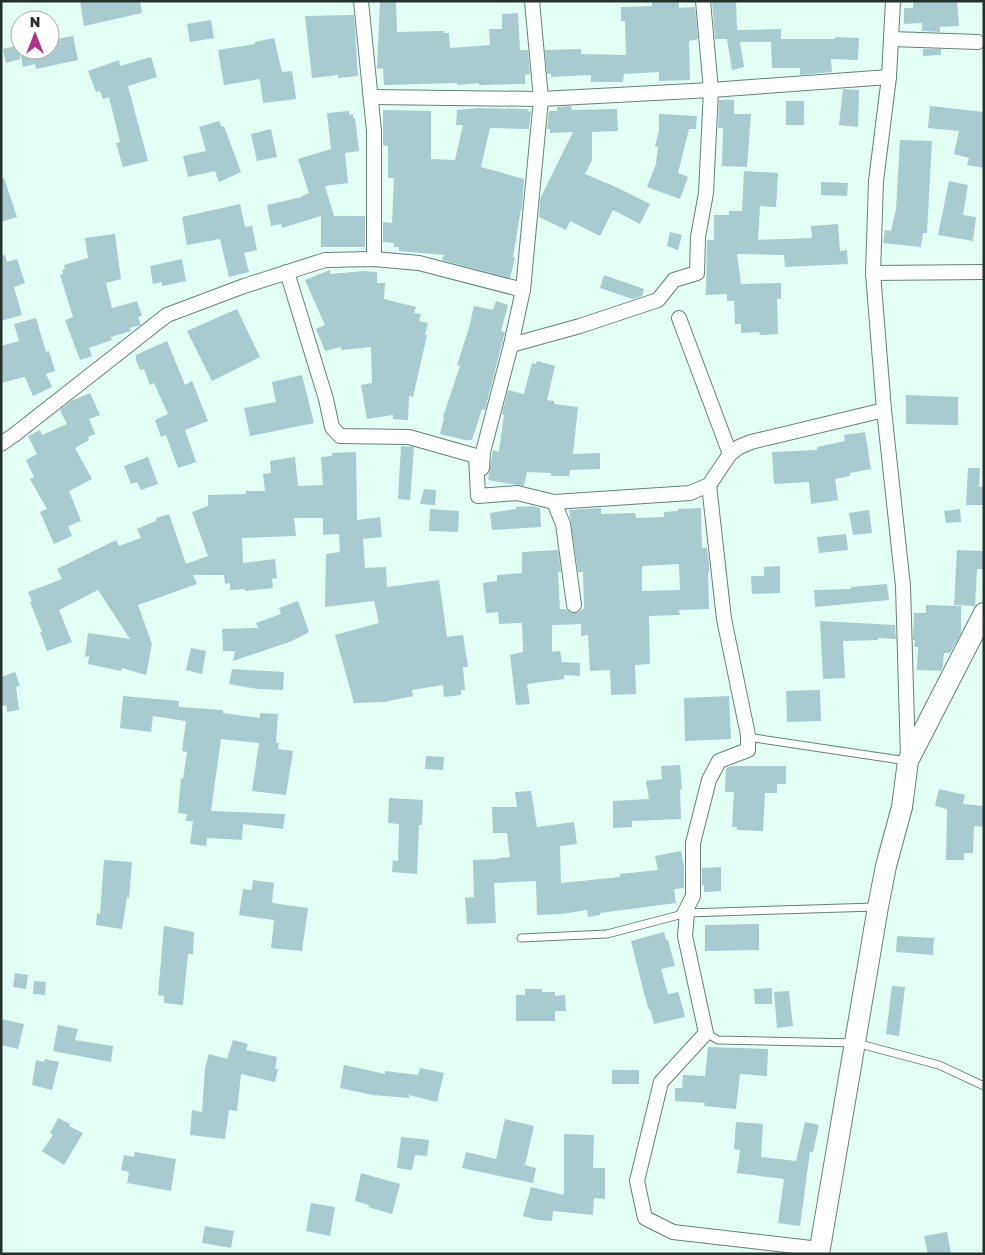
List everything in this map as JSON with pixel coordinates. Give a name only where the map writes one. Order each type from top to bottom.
[{"type":"main road","points":[[820,1252],[878,907],[886,866],[902,807],[908,761],[984,613]]},
{"type":"street","points":[[361,1],[374,131],[374,259]]},
{"type":"street","points":[[478,496],[483,452],[511,345],[523,290],[541,99],[532,1]]},
{"type":"street","points":[[511,345],[580,326],[658,300],[674,280],[697,273],[698,237],[706,193],[711,90],[703,1]]},
{"type":"street","points":[[893,1],[889,77],[876,181],[873,273],[884,410],[903,586],[908,761]]},
{"type":"street","points":[[891,39],[978,42]]},
{"type":"street","points":[[371,97],[541,99],[711,90],[889,77]]},
{"type":"street","points":[[1,444],[167,315],[244,286],[325,260],[374,259],[419,263],[523,290]]},
{"type":"street","points":[[287,272],[326,399],[332,427],[340,436],[408,437],[476,456],[478,496]]},
{"type":"street","points":[[873,273],[984,272]]},
{"type":"street","points":[[679,318],[730,454]]},
{"type":"street","points":[[478,496],[517,493],[554,502],[690,493],[709,485],[730,454],[750,442],[884,410]]},
{"type":"street","points":[[709,485],[724,619],[748,735],[748,750],[719,761],[709,780],[694,843],[694,896],[686,914],[685,936],[706,1033],[661,1082],[638,1181],[644,1218],[672,1232],[820,1252]]},
{"type":"street","points":[[554,502],[563,524],[574,605]]},
{"type":"lane","points":[[748,735],[754,738],[908,761]]},
{"type":"lane","points":[[521,938],[607,934],[686,914],[878,907]]},
{"type":"lane","points":[[706,1033],[718,1040],[856,1043],[939,1065],[984,1086]]},
{"type":"building","points":[[80,1],[140,1],[142,13],[84,26]]},
{"type":"building","points":[[380,1],[396,1],[397,32],[444,31],[444,33],[449,33],[450,48],[490,45],[489,29],[502,29],[502,14],[518,13],[520,50],[528,50],[530,74],[525,75],[525,84],[384,85],[383,68],[377,69]]},
{"type":"building","points":[[652,1],[679,1],[679,8],[695,7],[698,39],[689,41],[690,80],[659,81],[659,72],[624,74],[623,82],[591,82],[591,75],[551,77],[551,74],[547,74],[545,50],[581,49],[581,54],[626,55],[625,21],[621,21],[621,7],[652,6]]},
{"type":"building","points":[[712,1],[736,1],[737,30],[781,29],[781,39],[859,38],[858,60],[831,59],[832,72],[800,75],[800,68],[772,68],[771,42],[740,42],[744,67],[732,70],[727,39],[715,39]]},
{"type":"building","points":[[913,1],[957,1],[959,26],[940,27],[940,32],[922,31],[922,23],[904,24],[904,8],[913,8]]},
{"type":"building","points":[[354,15],[358,76],[338,78],[338,75],[312,78],[305,16]]},
{"type":"building","points":[[211,20],[214,38],[190,42],[187,24]]},
{"type":"building","points":[[73,36],[78,60],[36,69],[35,64],[23,67],[22,60],[60,60],[60,38]]},
{"type":"building","points":[[274,38],[282,72],[292,71],[296,99],[263,103],[260,79],[224,85],[218,50],[255,44],[255,42]]},
{"type":"building","points":[[10,47],[10,60],[16,60],[6,63],[3,49]]},
{"type":"building","points":[[923,49],[941,49],[941,55],[923,56]]},
{"type":"building","points":[[151,57],[157,77],[128,86],[148,161],[123,167],[116,143],[120,142],[109,97],[103,99],[100,91],[96,92],[88,71],[119,60],[120,66]]},
{"type":"building","points":[[843,89],[859,90],[858,127],[839,125]]},
{"type":"building","points":[[719,100],[734,100],[734,114],[751,114],[747,167],[722,166],[723,128],[718,128]]},
{"type":"building","points":[[786,101],[804,101],[804,125],[786,125]]},
{"type":"building","points":[[571,106],[572,110],[617,109],[618,131],[592,132],[592,160],[585,174],[650,204],[640,224],[613,210],[600,236],[570,221],[566,230],[539,217],[540,199],[573,132],[550,133],[550,129],[547,129],[549,111],[557,111],[557,107]]},
{"type":"building","points":[[930,106],[984,112],[984,168],[967,165],[969,158],[954,154],[959,131],[928,128]]},
{"type":"building","points":[[477,108],[528,109],[528,112],[531,111],[529,129],[490,128],[481,167],[524,179],[522,210],[510,278],[442,260],[444,255],[399,251],[399,247],[394,247],[394,243],[383,242],[383,222],[392,223],[394,178],[388,178],[388,146],[383,145],[383,110],[431,111],[431,159],[455,160],[463,125],[456,125],[457,110]]},
{"type":"building","points":[[349,111],[349,115],[353,114],[353,118],[355,118],[359,151],[345,153],[348,183],[325,186],[334,216],[365,216],[365,247],[321,247],[321,216],[282,228],[281,224],[271,226],[267,205],[302,197],[309,193],[298,159],[331,149],[327,113]]},
{"type":"building","points":[[659,114],[697,116],[696,129],[689,129],[678,173],[688,177],[680,199],[647,187],[656,164],[658,147],[655,146],[659,130]]},
{"type":"building","points":[[219,121],[222,127],[224,126],[241,172],[219,182],[215,171],[188,177],[183,156],[206,151],[199,127]]},
{"type":"building","points":[[271,129],[277,157],[257,161],[251,134]]},
{"type":"building","points":[[900,140],[932,141],[927,233],[923,233],[921,247],[883,243],[885,230],[891,231],[896,209]]},
{"type":"building","points":[[744,171],[778,173],[776,207],[760,206],[758,240],[812,238],[811,226],[838,224],[840,251],[847,250],[848,264],[785,267],[784,255],[737,254],[741,284],[781,283],[781,299],[777,299],[778,334],[741,333],[741,324],[735,324],[734,301],[727,301],[727,294],[706,295],[707,240],[714,240],[714,215],[729,215],[729,211],[742,211]]},
{"type":"building","points":[[1,178],[4,178],[17,217],[1,222]]},
{"type":"building","points":[[949,181],[968,185],[963,215],[976,217],[973,241],[938,235]]},
{"type":"building","points":[[821,182],[848,183],[847,196],[821,195]]},
{"type":"building","points":[[240,204],[245,227],[252,226],[257,250],[244,253],[249,272],[229,277],[220,239],[187,245],[182,217]]},
{"type":"building","points":[[670,232],[682,235],[678,250],[667,246]]},
{"type":"building","points":[[115,234],[121,279],[106,283],[112,308],[137,301],[142,316],[138,317],[141,325],[130,328],[131,331],[111,337],[112,340],[89,348],[92,356],[80,360],[65,320],[73,317],[60,275],[63,274],[62,270],[65,269],[64,265],[88,258],[85,238]]},
{"type":"building","points":[[5,255],[7,262],[17,259],[25,283],[14,287],[22,315],[1,321],[1,256]]},
{"type":"building","points":[[182,259],[186,281],[162,286],[162,282],[153,284],[150,266]]},
{"type":"building","points":[[330,270],[330,274],[364,271],[377,272],[377,283],[385,283],[384,299],[416,307],[414,313],[421,314],[419,321],[428,323],[413,397],[409,396],[408,420],[393,419],[393,415],[367,419],[361,385],[372,383],[371,347],[341,350],[341,347],[325,351],[316,329],[325,325],[305,280]]},
{"type":"building","points":[[604,275],[644,289],[642,296],[633,299],[600,288]]},
{"type":"building","points":[[496,301],[508,305],[501,331],[505,332],[485,410],[482,409],[472,440],[440,434],[443,417],[460,366],[457,365],[474,306],[493,310]]},
{"type":"building","points":[[237,309],[260,357],[212,381],[187,331]]},
{"type":"building","points":[[36,318],[46,352],[49,351],[55,371],[46,374],[52,387],[33,396],[25,377],[1,383],[1,346],[19,341],[14,324]]},
{"type":"building","points":[[167,341],[185,385],[192,381],[208,421],[185,430],[196,462],[178,468],[166,435],[161,437],[155,420],[168,414],[154,383],[150,385],[144,369],[140,370],[136,360],[136,355]]},
{"type":"building","points":[[537,361],[555,366],[547,400],[554,401],[554,404],[578,407],[573,454],[600,453],[600,469],[570,470],[569,476],[551,476],[551,473],[527,472],[524,486],[488,480],[493,450],[499,452],[504,415],[502,414],[508,390],[524,394],[532,363],[536,364]]},
{"type":"building","points":[[302,375],[314,423],[250,436],[244,408],[276,402],[272,382]]},
{"type":"building","points":[[90,393],[100,415],[89,419],[95,434],[88,437],[89,440],[75,448],[92,479],[69,491],[81,521],[68,526],[72,536],[54,544],[40,512],[47,509],[30,479],[34,477],[26,460],[37,454],[28,436],[40,430],[42,435],[67,424],[60,410],[71,401]]},
{"type":"building","points":[[906,395],[958,397],[958,425],[906,424]]},
{"type":"building","points":[[865,432],[871,469],[850,473],[850,476],[835,479],[838,500],[811,504],[809,482],[774,484],[772,452],[817,450],[817,447],[845,441],[844,435]]},
{"type":"building","points":[[401,446],[414,447],[410,500],[398,499]]},
{"type":"building","points":[[356,452],[357,520],[380,517],[382,537],[363,539],[365,568],[386,567],[387,587],[439,580],[447,637],[463,635],[468,667],[463,667],[465,690],[461,690],[461,695],[444,697],[443,685],[412,690],[413,696],[384,702],[354,703],[335,635],[379,623],[374,601],[325,607],[326,554],[340,552],[339,534],[323,535],[323,518],[294,518],[296,536],[242,538],[243,563],[275,559],[277,578],[272,579],[273,588],[245,591],[245,589],[230,590],[230,583],[225,584],[224,575],[193,575],[197,584],[138,605],[152,644],[146,675],[122,668],[121,671],[88,664],[89,656],[85,657],[88,633],[130,639],[98,590],[59,610],[72,642],[47,651],[28,592],[62,579],[57,569],[116,540],[119,546],[141,538],[137,529],[156,521],[156,518],[169,514],[186,564],[208,556],[192,512],[208,506],[208,495],[246,494],[246,491],[265,491],[263,474],[271,473],[270,461],[295,457],[298,486],[323,485],[321,457],[332,456],[332,453]]},
{"type":"building","points":[[148,457],[158,484],[141,490],[137,482],[131,484],[124,466]]},
{"type":"building","points":[[968,468],[980,468],[979,487],[984,487],[984,505],[966,505]]},
{"type":"building","points":[[424,489],[436,490],[435,505],[420,504]]},
{"type":"building","points":[[532,506],[540,508],[541,527],[492,530],[490,513],[516,509],[516,507]]},
{"type":"building","points":[[601,508],[601,514],[635,513],[636,518],[664,517],[664,512],[701,508],[702,548],[707,548],[709,563],[709,609],[679,610],[680,615],[649,616],[650,664],[635,665],[636,694],[611,695],[610,670],[590,671],[588,635],[581,636],[581,624],[552,625],[552,652],[560,651],[562,662],[580,663],[580,676],[564,675],[564,679],[527,684],[530,704],[516,705],[510,655],[523,652],[522,623],[499,624],[498,612],[486,613],[483,583],[497,581],[497,575],[522,573],[522,552],[558,550],[561,572],[558,572],[560,609],[566,609],[571,613],[579,612],[584,608],[583,572],[578,572],[569,510]],"holes":[[[679,564],[680,590],[642,591],[642,566]]]},
{"type":"building","points":[[430,509],[459,511],[458,532],[429,531]]},
{"type":"building","points":[[960,509],[961,522],[946,523],[944,511]]},
{"type":"building","points":[[869,510],[872,533],[853,535],[849,513]]},
{"type":"building","points":[[846,534],[848,550],[819,553],[817,537]]},
{"type":"building","points":[[957,550],[984,551],[984,569],[977,569],[975,606],[954,605]]},
{"type":"building","points":[[780,566],[780,593],[752,594],[751,576],[764,576],[764,567]]},
{"type":"building","points":[[887,584],[889,600],[815,607],[814,590],[851,589],[851,587]]},
{"type":"building","points":[[298,601],[309,632],[292,641],[233,661],[235,651],[223,651],[222,629],[258,628],[256,623],[281,614],[279,608]]},
{"type":"building","points":[[926,605],[961,606],[961,633],[950,653],[944,653],[941,671],[917,670],[918,647],[914,647],[915,640],[913,640],[914,613],[926,613]]},
{"type":"building","points":[[820,621],[895,625],[896,639],[878,638],[878,640],[843,641],[845,678],[823,679]]},
{"type":"building","points":[[191,648],[206,651],[202,674],[186,670]]},
{"type":"building","points":[[232,669],[284,672],[283,690],[258,689],[229,684]]},
{"type":"building","points":[[15,672],[20,686],[16,687],[19,710],[7,712],[6,705],[1,706],[1,677]]},
{"type":"building","points":[[820,690],[821,721],[787,722],[786,691]]},
{"type":"building","points":[[123,696],[179,701],[179,707],[223,710],[223,713],[260,718],[260,713],[278,714],[276,743],[279,743],[278,749],[293,751],[286,795],[252,791],[259,743],[221,739],[211,811],[285,814],[283,829],[243,824],[242,840],[207,838],[206,846],[190,844],[193,821],[186,821],[187,814],[178,813],[181,778],[183,779],[187,752],[182,751],[186,721],[153,716],[151,732],[120,728]]},
{"type":"building","points":[[729,696],[731,739],[685,741],[684,698]]},
{"type":"building","points":[[426,756],[444,757],[443,770],[425,769]]},
{"type":"building","points":[[680,765],[682,789],[680,790],[681,819],[632,821],[632,827],[613,828],[613,801],[649,799],[646,781],[662,779],[661,766]]},
{"type":"building","points":[[732,766],[786,766],[786,784],[777,784],[777,793],[765,793],[763,831],[737,830],[737,827],[732,827],[734,792],[725,792],[726,768]]},
{"type":"building","points":[[939,789],[965,795],[963,804],[984,806],[984,827],[974,826],[973,853],[964,853],[964,860],[946,860],[947,809],[935,806]]},
{"type":"building","points":[[531,791],[537,827],[574,822],[577,844],[560,846],[561,883],[620,877],[620,874],[658,870],[655,856],[681,851],[684,867],[684,888],[674,889],[676,903],[600,913],[600,915],[588,917],[587,910],[537,915],[536,881],[494,883],[496,923],[467,924],[465,898],[474,897],[473,860],[510,857],[507,833],[493,833],[492,807],[517,807],[515,792]]},
{"type":"building","points":[[389,798],[423,800],[422,825],[419,825],[417,874],[392,872],[393,860],[398,861],[399,824],[388,823]]},
{"type":"building","points":[[104,860],[132,862],[129,898],[127,897],[122,929],[96,925],[97,913],[100,914]]},
{"type":"building","points":[[721,867],[721,891],[704,892],[702,868]]},
{"type":"building","points":[[253,880],[274,883],[272,903],[308,908],[302,951],[271,948],[274,920],[239,915],[243,889],[252,890]]},
{"type":"building","points":[[759,924],[759,950],[705,951],[705,925]]},
{"type":"building","points":[[164,926],[194,932],[193,954],[188,954],[183,1005],[164,1003],[164,996],[158,995]]},
{"type":"building","points":[[664,932],[675,966],[661,969],[668,994],[678,992],[679,994],[685,1017],[654,1024],[631,941]]},
{"type":"building","points":[[897,936],[934,938],[933,955],[896,952]]},
{"type":"building","points":[[15,973],[28,975],[26,989],[13,987]]},
{"type":"building","points":[[34,981],[46,982],[45,995],[33,994]]},
{"type":"building","points":[[892,986],[905,987],[899,1036],[886,1034]]},
{"type":"building","points":[[772,988],[772,1004],[755,1004],[754,989]]},
{"type":"building","points":[[525,989],[542,989],[542,992],[555,992],[555,996],[565,995],[566,1011],[555,1011],[555,1021],[516,1021],[516,995],[525,995]]},
{"type":"building","points":[[789,991],[793,1026],[777,1028],[774,992]]},
{"type":"building","points":[[1,1019],[24,1024],[18,1049],[1,1045]]},
{"type":"building","points":[[58,1025],[78,1029],[75,1040],[113,1046],[111,1062],[53,1051]]},
{"type":"building","points":[[233,1040],[248,1044],[246,1050],[277,1057],[275,1069],[278,1069],[275,1082],[241,1074],[237,1111],[229,1110],[225,1139],[190,1135],[192,1110],[202,1112],[205,1068],[209,1054],[227,1059]]},
{"type":"building","points":[[708,1047],[768,1049],[767,1076],[740,1074],[736,1109],[704,1106],[705,1103],[675,1101],[675,1088],[682,1088],[683,1075],[705,1076]]},
{"type":"building","points":[[45,1059],[59,1062],[52,1090],[32,1085],[36,1060],[44,1062]]},
{"type":"building","points":[[344,1065],[385,1074],[385,1071],[418,1075],[420,1068],[444,1073],[437,1102],[409,1095],[409,1098],[373,1095],[340,1088]]},
{"type":"building","points":[[612,1070],[639,1070],[639,1084],[612,1084]]},
{"type":"building","points":[[58,1118],[83,1133],[64,1165],[42,1151],[53,1135],[50,1133]]},
{"type":"building","points":[[505,1119],[534,1126],[525,1165],[536,1168],[533,1183],[462,1168],[466,1152],[496,1159]]},
{"type":"building","points":[[736,1122],[763,1124],[761,1157],[796,1161],[805,1122],[819,1125],[813,1152],[810,1152],[800,1226],[778,1223],[784,1179],[737,1173],[740,1150],[734,1149]]},
{"type":"building","points":[[564,1134],[594,1135],[593,1168],[605,1168],[605,1199],[594,1198],[593,1215],[553,1211],[552,1221],[523,1216],[531,1187],[564,1195]]},
{"type":"building","points":[[401,1137],[429,1140],[427,1156],[415,1155],[412,1170],[397,1168]]},
{"type":"building","points":[[135,1152],[176,1159],[171,1191],[127,1183],[129,1172],[121,1170],[124,1155],[134,1157]]},
{"type":"building","points":[[361,1173],[400,1184],[392,1214],[355,1201]]},
{"type":"building","points":[[311,1203],[335,1207],[330,1236],[306,1231]]},
{"type":"building","points":[[205,1226],[234,1231],[231,1248],[202,1243]]},
{"type":"building","points":[[947,1232],[951,1254],[928,1254],[924,1236]]}]
